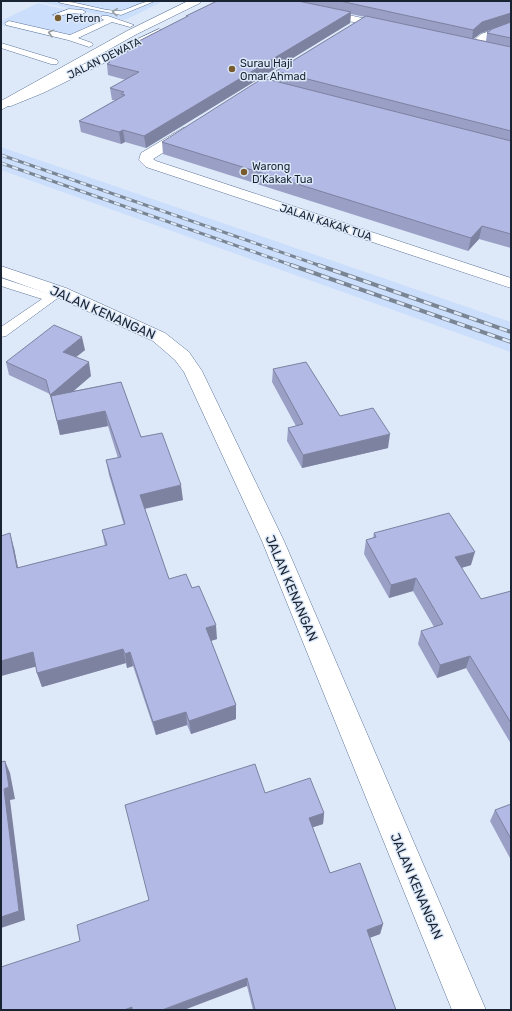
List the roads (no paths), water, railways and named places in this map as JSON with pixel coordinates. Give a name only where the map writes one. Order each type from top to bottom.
[{"type":"street","points":[[75,52],[178,1]]},
{"type":"street","points":[[4,104],[131,33],[196,1]]},
{"type":"street","points":[[272,1],[400,30]]},
{"type":"street","points":[[350,30],[364,21]]},
{"type":"street","points":[[489,49],[470,45],[485,36],[511,27]]},
{"type":"street","name":"JALAN DEWATA","points":[[4,104],[39,90],[166,28]]},
{"type":"street","points":[[238,100],[310,55]]},
{"type":"street","points":[[40,69],[57,61]]},
{"type":"street","points":[[264,85],[279,89]]},
{"type":"street","name":"JALAN KAKAK TUA","points":[[198,124],[146,156],[146,160],[151,164],[511,283]]},
{"type":"street","name":"JALAN KENANGAN","points":[[1,271],[55,295],[159,337],[182,356],[193,371],[273,541],[469,1010]]},
{"type":"lane","points":[[61,1],[121,13],[151,1]]},
{"type":"lane","points":[[57,15],[74,11],[130,25]]},
{"type":"lane","points":[[71,38],[111,20]]},
{"type":"lane","points":[[31,28],[42,22]]},
{"type":"lane","points":[[8,23],[71,38],[89,45]]},
{"type":"lane","points":[[1,45],[57,61]]},
{"type":"lane","points":[[1,282],[55,295]]},
{"type":"lane","points":[[1,333],[55,295]]},
{"type":"railway","points":[[1,155],[321,266]]},
{"type":"railway","points":[[1,163],[294,266]]},
{"type":"railway","points":[[291,265],[511,342]]},
{"type":"railway","points":[[318,265],[511,332]]},
{"type":"place","name":"Petron","points":[[58,18]]},
{"type":"place","name":"Surau Haji Omar Ahmad","points":[[232,69]]},
{"type":"place","name":"Warong D’Kakak Tua","points":[[244,172]]}]
